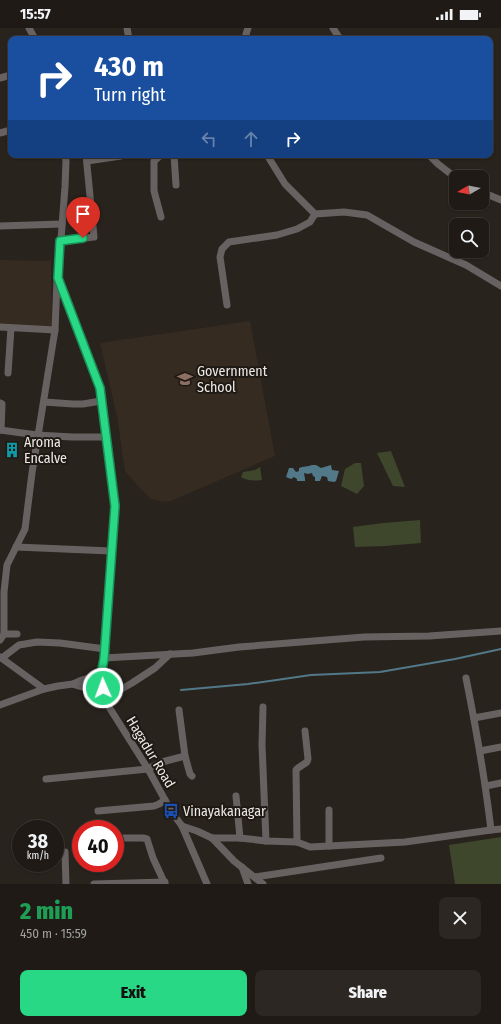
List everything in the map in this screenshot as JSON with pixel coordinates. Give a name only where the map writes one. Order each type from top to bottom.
[{"type":"street","name":"Hagadur Road","points":[[65,158],[66,167],[58,278],[100,388],[115,506],[104,658],[101,674],[104,699],[148,769],[164,800],[182,826],[207,884]]},
{"type":"street","points":[[60,241],[94,237],[87,158]]},
{"type":"street","points":[[158,158],[154,161],[154,191],[161,217]]},
{"type":"street","points":[[174,158],[176,185]]},
{"type":"street","points":[[269,158],[285,184],[315,214],[344,212],[367,215],[414,242],[466,265],[501,286]]},
{"type":"street","points":[[432,158],[449,173]]},
{"type":"street","points":[[489,195],[501,200]]},
{"type":"street","points":[[227,305],[220,257],[222,249],[228,242],[277,234],[297,229],[310,222],[315,214]]},
{"type":"street","points":[[0,226],[62,224]]},
{"type":"street","points":[[18,634],[2,637],[3,565],[16,547],[25,529],[37,434],[44,402],[55,330],[58,278]]},
{"type":"street","points":[[0,327],[55,330]]},
{"type":"street","points":[[8,373],[11,328]]},
{"type":"street","points":[[44,402],[78,404],[102,401]]},
{"type":"street","points":[[0,403],[2,404],[0,430],[72,437],[106,437]]},
{"type":"street","points":[[16,547],[111,551]]},
{"type":"street","points":[[104,658],[193,653],[239,647],[364,637],[429,636],[501,631]]},
{"type":"street","points":[[44,689],[1,657],[19,645],[38,642],[60,643],[104,649]]},
{"type":"street","points":[[104,699],[155,668],[170,654]]},
{"type":"street","points":[[0,705],[44,689],[73,684],[101,674]]},
{"type":"street","points":[[466,678],[486,786],[492,830]]},
{"type":"street","points":[[73,684],[88,689],[103,688]]},
{"type":"street","points":[[262,707],[266,841]]},
{"type":"street","points":[[179,710],[185,756],[190,774],[192,776]]},
{"type":"street","points":[[474,718],[501,713]]},
{"type":"street","points":[[297,842],[296,770],[307,762],[308,759],[305,731]]},
{"type":"street","points":[[480,751],[501,747]]},
{"type":"street","points":[[46,779],[148,769],[162,762],[185,756]]},
{"type":"street","points":[[486,786],[501,783]]},
{"type":"street","points":[[236,796],[240,838]]},
{"type":"street","points":[[98,811],[154,806],[164,800]]},
{"type":"street","points":[[329,810],[329,846]]},
{"type":"street","points":[[182,826],[212,838],[241,866],[263,884]]},
{"type":"street","points":[[212,838],[240,838],[297,842],[310,847],[405,842],[501,829]]},
{"type":"street","points":[[94,884],[165,883],[153,858],[148,839],[124,838]]},
{"type":"street","points":[[65,852],[66,884]]},
{"type":"street","points":[[255,877],[381,858]]},
{"type":"street","points":[[241,866],[248,884]]},
{"type":"shaded area","points":[[51,259],[52,327],[0,325],[0,260],[49,261]]},
{"type":"shaded area","name":"Government School","points":[[250,321],[275,456],[171,501],[164,502],[151,499],[125,471],[117,416],[100,343]]},
{"type":"green space","points":[[391,451],[405,487],[393,486],[377,453]]},
{"type":"green space","points":[[355,463],[361,463],[364,486],[357,494],[341,486],[345,469]]},
{"type":"green space","points":[[260,467],[262,480],[256,481],[241,477],[243,472],[255,470]]},
{"type":"green space","points":[[420,520],[421,543],[355,547],[353,527]]},
{"type":"green space","points":[[501,837],[501,884],[455,884],[449,845]]},
{"type":"water","points":[[316,465],[321,468],[331,465],[332,470],[339,471],[336,481],[328,481],[327,477],[322,476],[320,481],[315,481],[315,477],[312,473],[304,473],[305,481],[297,481],[294,477],[291,479],[286,477],[289,468],[293,468],[296,472],[299,471],[299,468]]},
{"type":"waterway","points":[[181,690],[248,684],[311,675],[380,672],[455,659],[501,649]]},
{"type":"place","name":"Government School","points":[[185,379]]},
{"type":"place","name":"Aroma Encalve","points":[[12,450]]},
{"type":"place","name":"Vinayakanagar","points":[[171,811]]},
{"type":"route","points":[[83,238],[60,241],[58,278],[100,388],[115,506],[104,659],[101,674],[103,688]]}]
